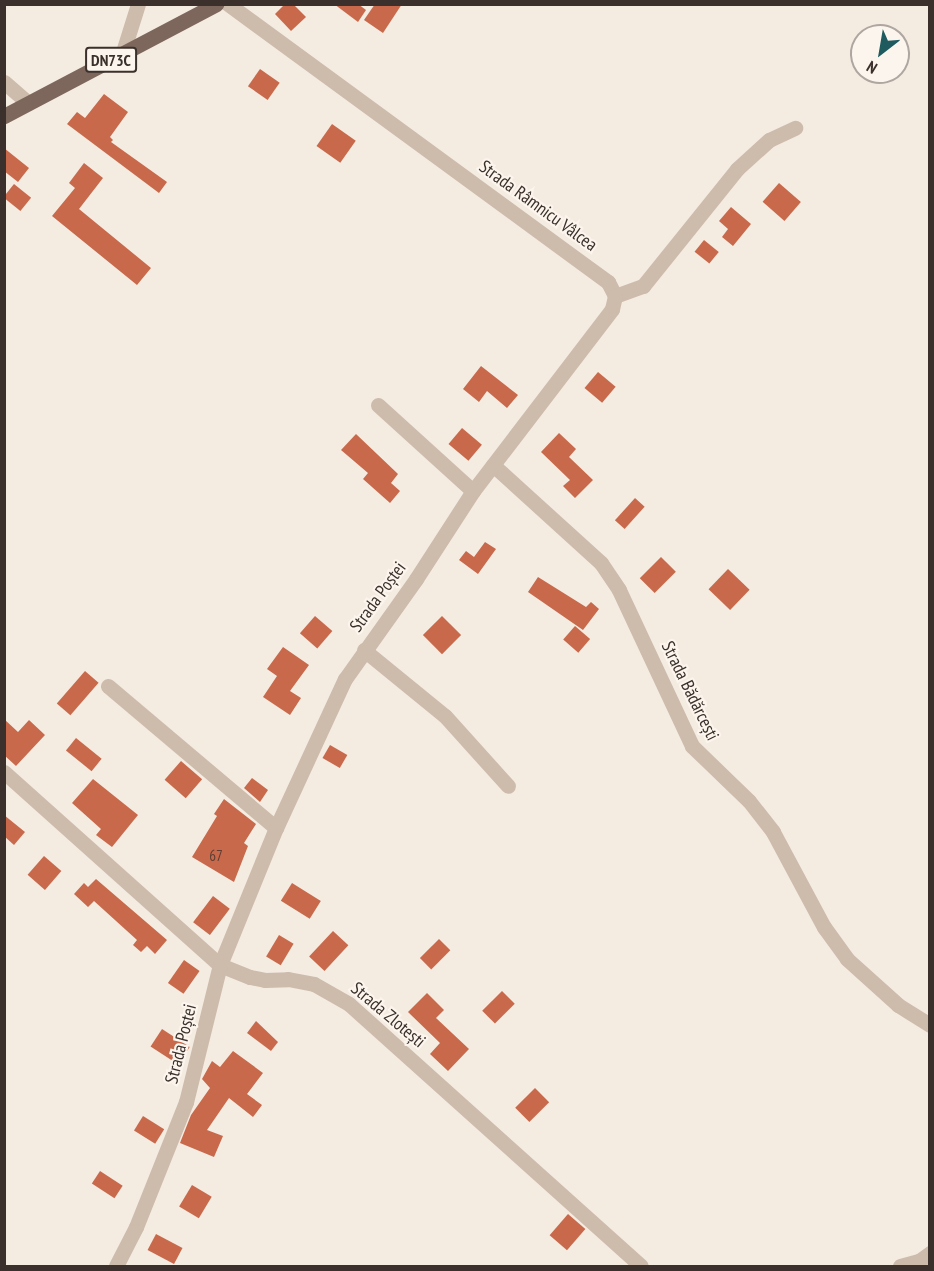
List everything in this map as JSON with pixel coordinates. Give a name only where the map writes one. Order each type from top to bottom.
[{"type":"main road","name":"DN73C","points":[[4,116],[216,4]]},
{"type":"street","points":[[122,55],[138,4]]},
{"type":"street","name":"Strada Râmnicu Vâlcea","points":[[228,4],[608,282],[615,296]]},
{"type":"street","points":[[4,82],[28,103]]},
{"type":"street","points":[[615,296],[643,286],[737,169],[770,140],[795,128]]},
{"type":"street","name":"Strada Poștei","points":[[116,1266],[136,1227],[186,1102],[220,964],[276,828],[345,679],[417,579],[473,491],[612,309],[615,296]]},
{"type":"street","points":[[378,405],[473,491]]},
{"type":"street","name":"Strada Bădărcești","points":[[493,465],[601,562],[619,590],[692,746],[749,801],[773,832],[824,927],[847,959],[898,1005],[923,1021],[930,1032]]},
{"type":"street","points":[[364,650],[445,716],[507,786]]},
{"type":"street","points":[[108,686],[276,828]]},
{"type":"street","name":"Strada Zlotești","points":[[4,772],[220,964],[257,979],[288,979],[314,984],[349,1004],[641,1266]]},
{"type":"street","points":[[900,1266],[919,1261],[930,1253]]},
{"type":"building","points":[[285,4],[293,4],[306,17],[291,31],[275,14]]},
{"type":"building","points":[[334,4],[358,4],[366,10],[358,22]]},
{"type":"building","points":[[375,4],[402,4],[383,33],[364,20]]},
{"type":"building","points":[[260,69],[280,83],[268,100],[248,86]]},
{"type":"building","points":[[104,94],[128,112],[110,137],[113,140],[111,142],[167,182],[159,193],[67,124],[77,112],[85,118]]},
{"type":"building","points":[[332,124],[356,141],[340,163],[317,146]]},
{"type":"building","points":[[4,148],[29,168],[18,182],[4,171]]},
{"type":"building","points":[[84,163],[103,178],[79,209],[151,268],[137,285],[52,216],[75,188],[69,183]]},
{"type":"building","points":[[779,183],[801,202],[784,221],[763,202]]},
{"type":"building","points":[[14,184],[31,198],[20,211],[4,198]]},
{"type":"building","points":[[731,207],[751,224],[733,246],[722,237],[728,229],[719,221]]},
{"type":"building","points":[[704,240],[719,252],[709,264],[695,252]]},
{"type":"building","points":[[481,366],[518,395],[507,408],[487,391],[479,402],[463,389]]},
{"type":"building","points":[[598,372],[616,387],[602,403],[585,388]]},
{"type":"building","points":[[462,428],[482,445],[468,461],[449,444]]},
{"type":"building","points":[[559,433],[576,449],[569,457],[593,480],[575,498],[563,486],[570,480],[541,452]]},
{"type":"building","points":[[356,434],[398,474],[391,483],[400,491],[390,503],[363,479],[368,473],[341,450]]},
{"type":"building","points":[[635,498],[645,507],[625,529],[615,520]]},
{"type":"building","points":[[485,542],[496,549],[478,574],[459,560],[466,551],[474,557]]},
{"type":"building","points":[[661,557],[676,572],[655,593],[640,578]]},
{"type":"building","points":[[728,569],[750,590],[730,610],[709,589]]},
{"type":"building","points":[[538,577],[586,607],[591,602],[599,609],[583,630],[528,592]]},
{"type":"building","points":[[315,616],[332,631],[317,648],[300,633]]},
{"type":"building","points":[[442,616],[461,635],[442,654],[423,635]]},
{"type":"building","points":[[575,626],[590,639],[578,653],[563,640]]},
{"type":"building","points":[[283,647],[309,665],[290,691],[301,698],[290,715],[263,697],[277,676],[267,669]]},
{"type":"building","points":[[85,671],[99,683],[70,715],[57,703]]},
{"type":"building","points":[[4,719],[18,732],[29,720],[45,735],[16,766],[4,755]]},
{"type":"building","points":[[76,738],[102,759],[92,771],[66,750]]},
{"type":"building","points":[[330,745],[347,755],[340,768],[322,758]]},
{"type":"building","points":[[181,761],[202,779],[186,798],[165,780]]},
{"type":"building","points":[[252,778],[268,790],[260,802],[244,788]]},
{"type":"building","points":[[93,779],[138,815],[112,847],[96,835],[101,829],[72,803]]},
{"type":"building","points":[[224,799],[256,824],[244,843],[248,846],[234,882],[192,857],[217,816],[214,814]]},
{"type":"building","points":[[4,815],[25,832],[14,845],[4,836]]},
{"type":"building","points":[[44,856],[61,871],[45,890],[28,875]]},
{"type":"building","points":[[96,879],[167,940],[155,954],[147,946],[141,952],[133,945],[137,940],[94,901],[88,907],[74,894],[84,883],[88,887]]},
{"type":"building","points":[[292,883],[321,901],[310,919],[281,901]]},
{"type":"building","points":[[213,896],[230,909],[210,935],[193,922]]},
{"type":"building","points":[[333,931],[348,945],[324,971],[309,957]]},
{"type":"building","points":[[279,935],[294,944],[281,965],[266,956]]},
{"type":"building","points":[[439,939],[450,950],[431,969],[420,958]]},
{"type":"building","points":[[184,960],[200,971],[184,994],[168,983]]},
{"type":"building","points":[[502,991],[515,1004],[495,1024],[482,1011]]},
{"type":"building","points":[[427,993],[444,1010],[436,1018],[469,1049],[448,1071],[430,1054],[440,1043],[408,1012]]},
{"type":"building","points":[[256,1021],[278,1042],[271,1051],[247,1033]]},
{"type":"building","points":[[162,1029],[190,1047],[178,1065],[151,1047]]},
{"type":"building","points":[[233,1051],[263,1073],[247,1094],[262,1105],[253,1117],[229,1098],[207,1130],[223,1136],[214,1157],[180,1143],[191,1115],[210,1088],[202,1079],[212,1061],[220,1067]]},
{"type":"building","points":[[535,1088],[549,1102],[529,1122],[515,1108]]},
{"type":"building","points":[[143,1116],[164,1129],[155,1144],[134,1130]]},
{"type":"building","points":[[100,1171],[123,1186],[114,1198],[92,1184]]},
{"type":"building","points":[[192,1185],[212,1197],[199,1218],[179,1206]]},
{"type":"building","points":[[568,1214],[585,1229],[567,1250],[550,1235]]},
{"type":"building","points":[[156,1234],[182,1248],[174,1264],[148,1250]]}]
